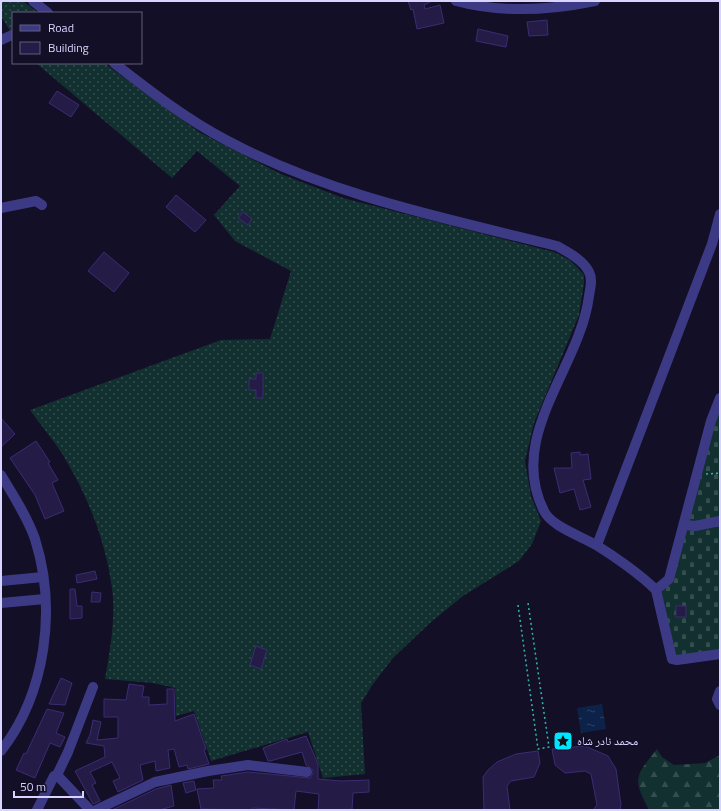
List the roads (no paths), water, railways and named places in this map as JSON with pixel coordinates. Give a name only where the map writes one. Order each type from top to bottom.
[{"type":"street","points":[[32,1],[47,12]]},
{"type":"street","points":[[456,1],[486,7],[532,9],[595,1]]},
{"type":"street","points":[[1,40],[12,35]]},
{"type":"street","points":[[115,64],[202,127],[284,168],[345,192],[557,246],[574,255],[590,272],[591,283],[585,316],[540,425],[532,461],[537,494],[548,518],[597,545],[656,590],[672,659],[677,660],[720,654]]},
{"type":"street","points":[[1,208],[36,201],[42,205]]},
{"type":"street","points":[[597,545],[712,244],[720,214]]},
{"type":"street","points":[[656,590],[665,584],[669,579],[685,526],[698,474],[715,428],[711,421],[720,398]]},
{"type":"street","points":[[1,475],[24,514],[34,539],[43,577],[45,599],[43,646],[37,681],[23,715],[1,751]]},
{"type":"street","points":[[685,526],[695,526],[720,521]]},
{"type":"street","points":[[1,581],[43,577]]},
{"type":"street","points":[[1,603],[45,599]]},
{"type":"street","points":[[37,810],[54,776],[57,775],[93,687]]},
{"type":"street","points":[[720,691],[718,699],[720,705]]},
{"type":"street","points":[[96,810],[155,782],[226,767],[248,765],[307,772]]},
{"type":"street","points":[[57,775],[90,810]]},
{"type":"water","points":[[602,704],[606,729],[581,733],[577,708]]},
{"type":"place","name":"محمد نادر شاه","points":[[563,741]]}]
